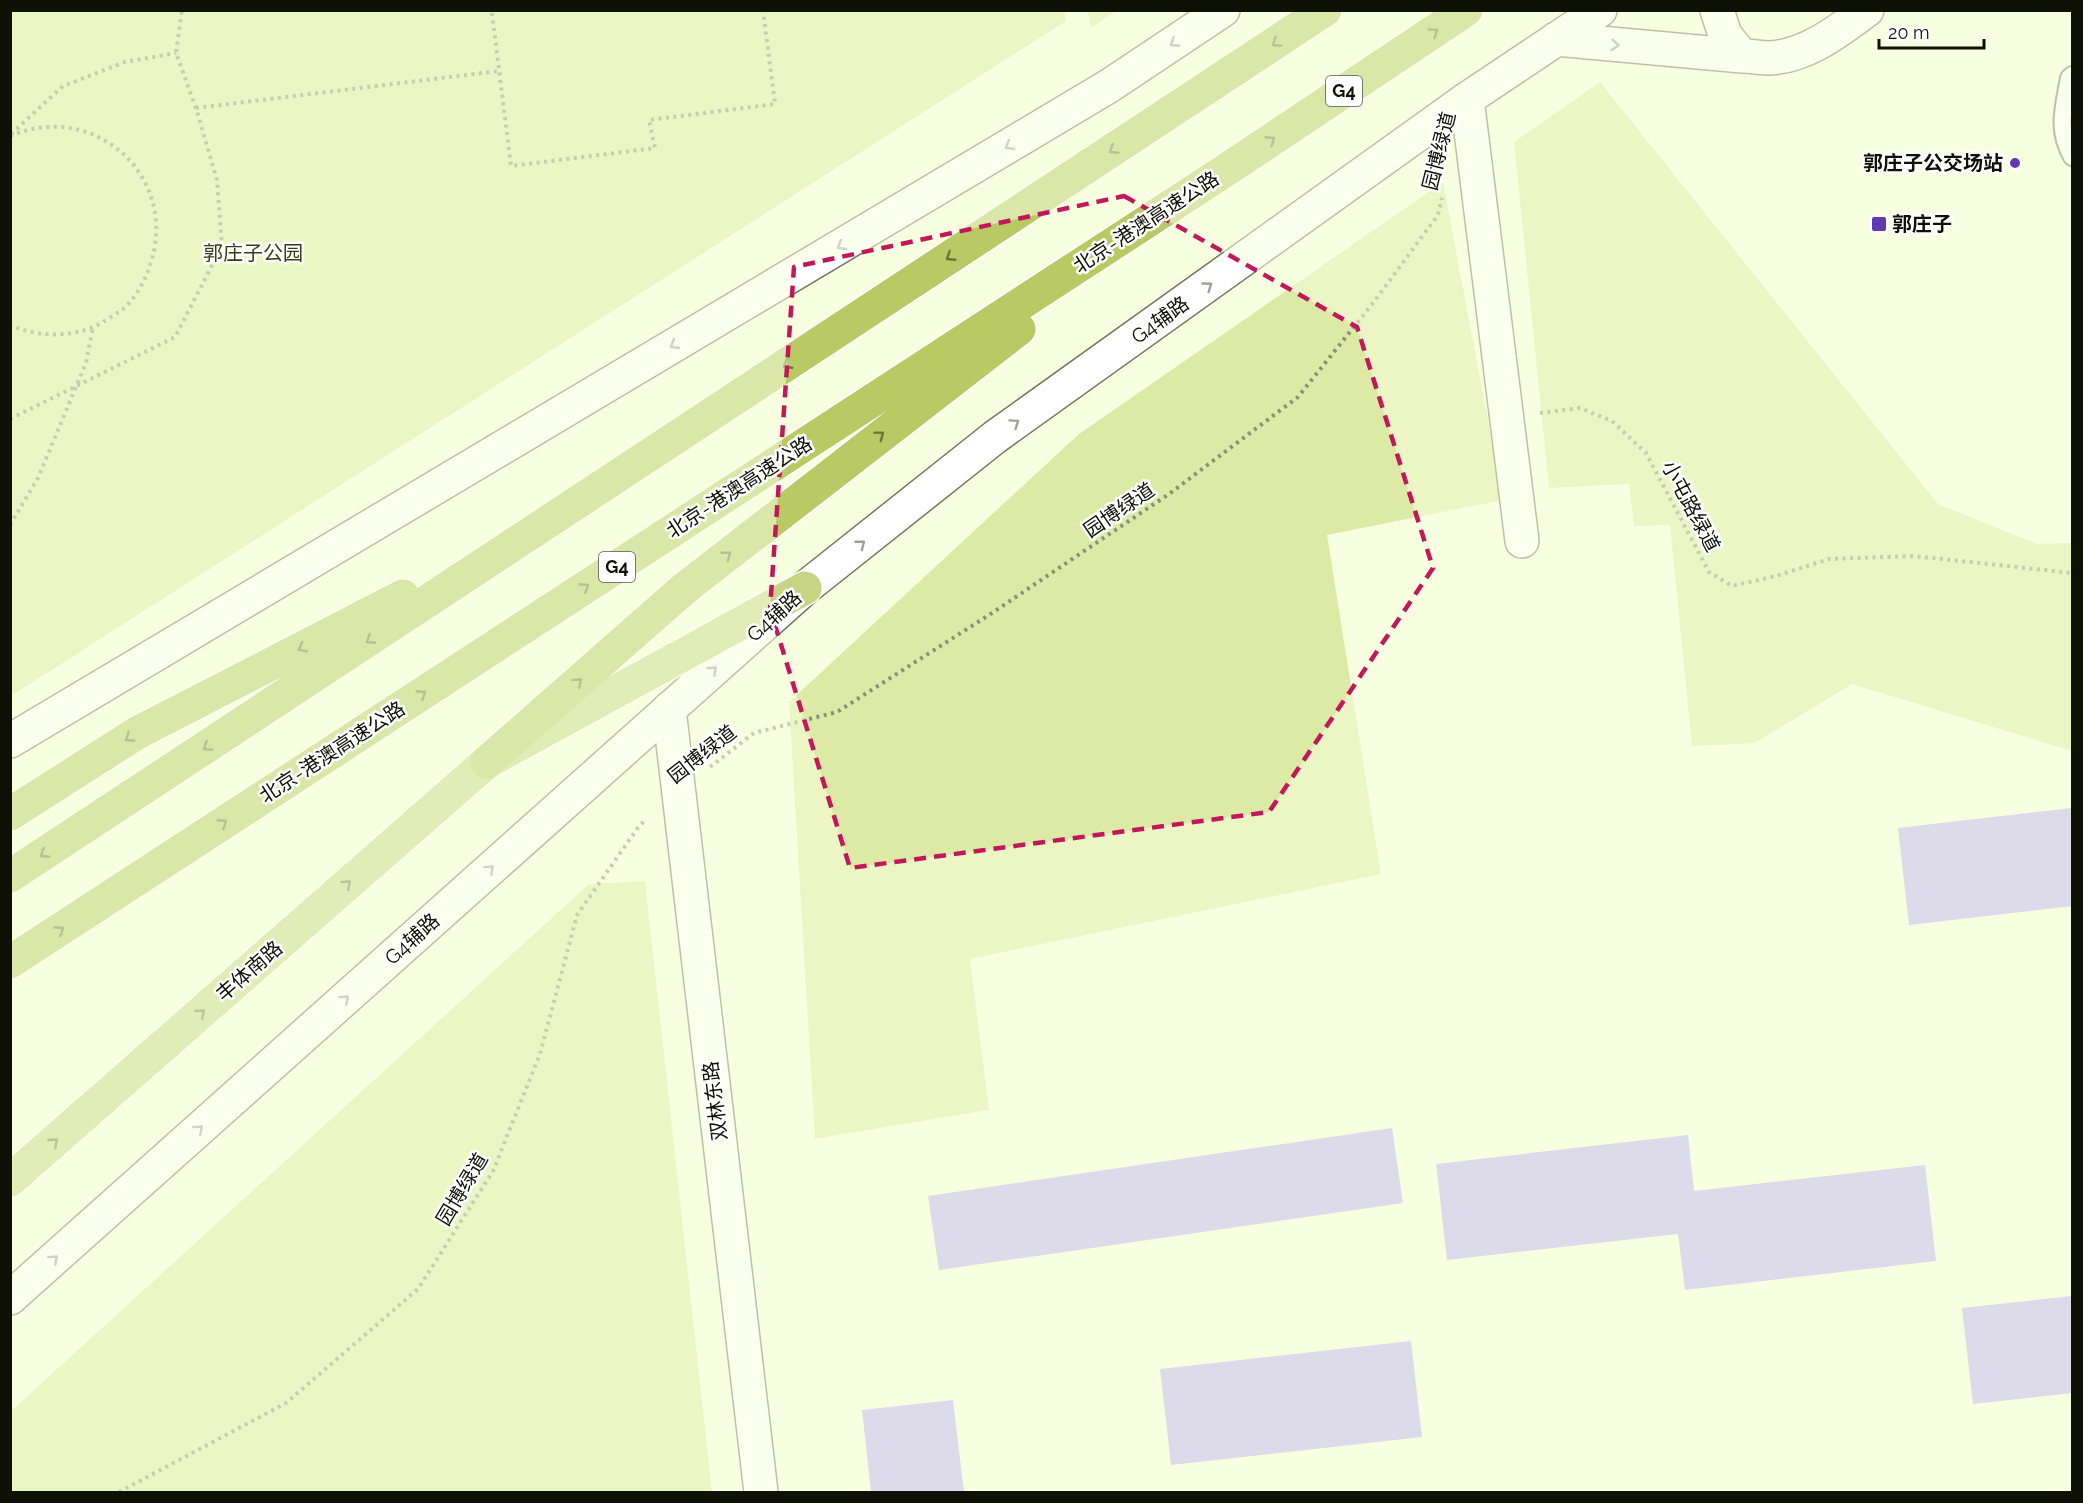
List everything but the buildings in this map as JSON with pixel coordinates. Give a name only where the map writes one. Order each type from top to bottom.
[{"type":"highway","points":[[10,876],[1324,10]]},
{"type":"highway","name":"北京-港澳高速公路","points":[[10,962],[1223,172],[1466,10]]},
{"type":"highway","points":[[487,762],[685,588],[886,430],[1223,172]]},
{"type":"highway","points":[[10,814],[137,733],[559,515]]},
{"type":"highway","name":"丰体南路","points":[[10,1180],[487,762],[805,588]]},
{"type":"street","points":[[10,741],[1109,86],[1223,10]]},
{"type":"street","name":"G4辅路","points":[[10,1298],[805,588],[995,437],[1467,99],[1600,10]]},
{"type":"street","points":[[1717,10],[1725,35],[1742,56]]},
{"type":"street","points":[[1556,39],[1771,58],[1801,51],[1828,38],[1867,10]]},
{"type":"street","points":[[1467,99],[1522,541]]},
{"type":"street","name":"双林东路","points":[[669,709],[761,1492]]},
{"type":"lane","points":[[2073,75],[2069,78],[2061,120],[2067,148],[2073,157]]},
{"type":"path","points":[[10,419],[175,337],[222,246],[217,180],[196,108],[176,54],[182,10]]},
{"type":"path","points":[[492,13],[511,166],[656,148],[649,120],[775,104],[763,10]]},
{"type":"path","points":[[10,136],[63,86],[125,62],[176,54]]},
{"type":"path","points":[[196,108],[499,71]]},
{"type":"path","points":[[10,136],[28,129],[63,126],[96,135],[125,154],[146,182],[157,215],[156,249],[145,282],[123,309],[93,327],[60,335],[25,332],[10,325]]},
{"type":"path","name":"园博绿道","points":[[119,1492],[286,1403],[418,1289],[493,1171],[540,1054],[577,915],[639,826],[678,791],[754,733],[837,712],[989,615],[1169,494],[1298,397],[1373,303],[1438,215],[1444,194]]},
{"type":"path","points":[[10,525],[38,478],[86,363],[93,327]]},
{"type":"path","name":"小屯路绿道","points":[[1507,417],[1580,408],[1612,421],[1646,453],[1709,572],[1732,586],[1776,576],[1829,559],[1914,555],[2073,573]]},
{"type":"highlighted area","points":[[1124,196],[1357,327],[1433,568],[1269,812],[850,868],[770,609],[794,267]]},
{"type":"green space","name":"郭庄子公园","points":[[11,10],[1064,10],[1066,21],[11,696]]},
{"type":"green space","points":[[1088,10],[1116,11],[1091,28]]},
{"type":"green space","points":[[1600,82],[1938,504],[2037,544],[2072,543],[2072,751],[1852,684],[1755,743],[1692,746],[1670,525],[1634,526],[1629,484],[1549,488],[1514,142]]},
{"type":"green space","points":[[1443,182],[1503,500],[1327,535],[1381,874],[970,959],[989,1110],[815,1139],[789,702],[1079,434]]},
{"type":"green space","points":[[645,881],[712,1492],[11,1492],[11,1411],[589,884]]},
{"type":"place","name":"郭庄子公交场站","points":[[2015,163]]},
{"type":"place","name":"郭庄子","points":[[1879,224]]}]
